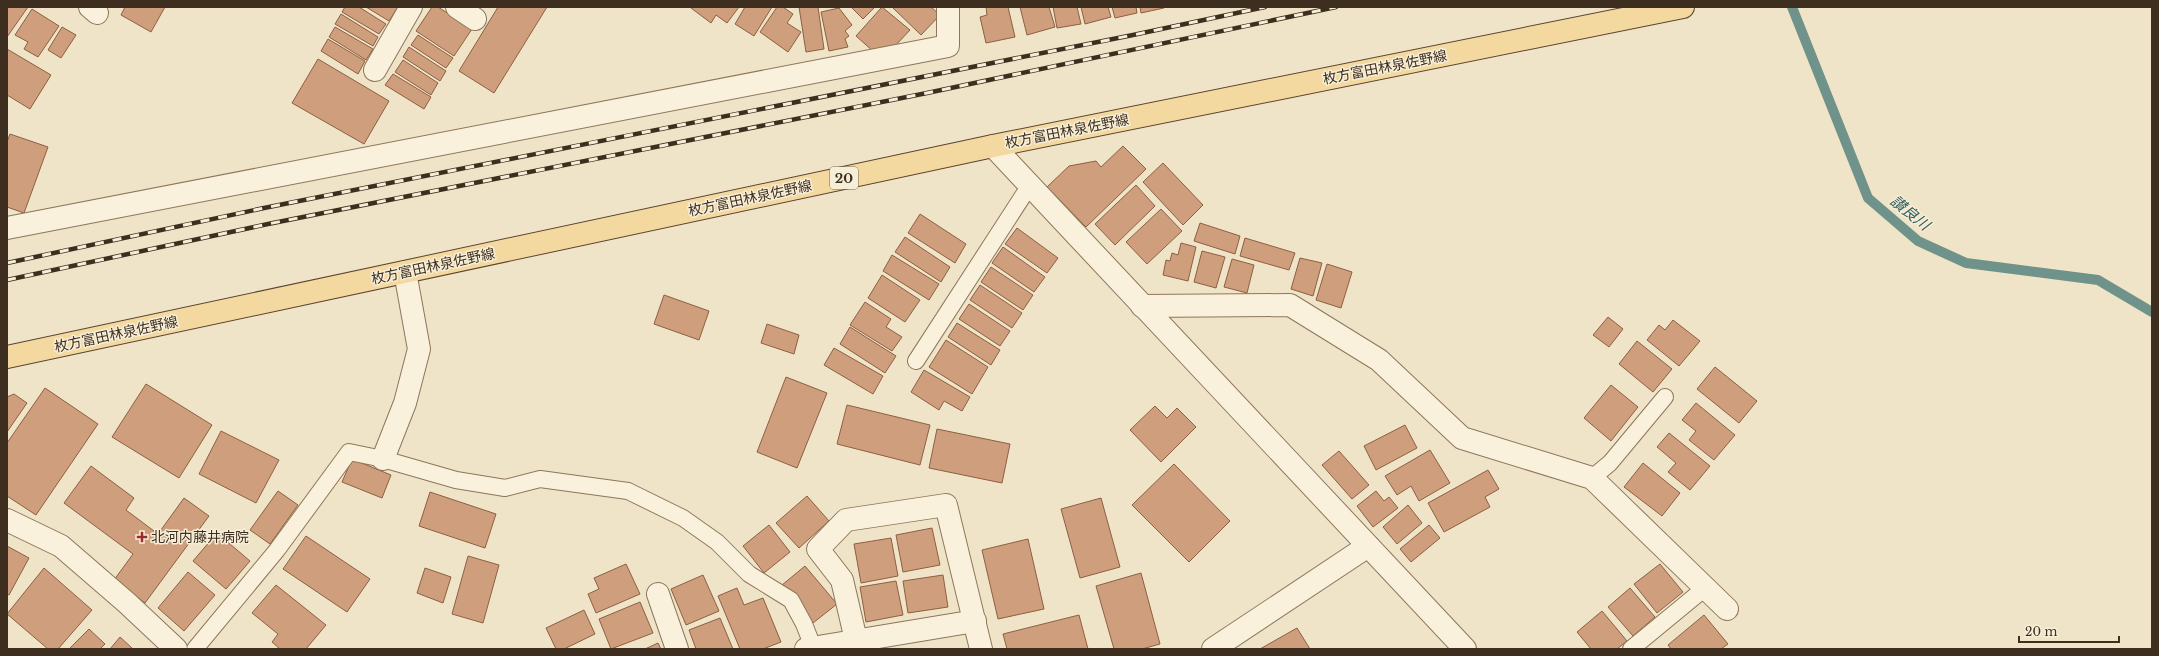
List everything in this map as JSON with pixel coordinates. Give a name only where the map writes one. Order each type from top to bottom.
[{"type":"main road","name":"枚方富田林泉佐野線","points":[[7,357],[994,146],[1683,7]]},
{"type":"street","points":[[375,70],[411,7]]},
{"type":"street","points":[[457,7],[475,19]]},
{"type":"street","points":[[7,228],[948,46],[948,7]]},
{"type":"street","points":[[994,146],[1142,306],[1465,649]]},
{"type":"street","points":[[383,459],[405,403],[419,349],[405,272]]},
{"type":"street","points":[[1142,306],[1290,305],[1380,360],[1462,438],[1592,478],[1726,609]]},
{"type":"street","points":[[856,640],[842,580],[818,549],[846,520],[946,505],[981,649]]},
{"type":"street","points":[[7,520],[61,546],[127,603],[176,649]]},
{"type":"street","points":[[1214,649],[1368,546]]},
{"type":"street","points":[[658,594],[677,649]]},
{"type":"street","points":[[810,648],[975,621]]},
{"type":"lane","points":[[916,361],[1030,185]]},
{"type":"lane","points":[[1592,478],[1610,463],[1666,397]]},
{"type":"lane","points":[[195,649],[277,550],[349,452],[383,459],[456,480],[505,488],[540,479],[628,491],[683,518],[718,542],[749,574],[790,600],[804,624],[810,648]]},
{"type":"lane","points":[[1631,649],[1705,588]]},
{"type":"building","points":[[7,7],[28,7],[7,37]]},
{"type":"building","points":[[125,7],[165,7],[151,32],[121,15]]},
{"type":"building","points":[[345,7],[359,7],[386,24],[379,34],[342,12]]},
{"type":"building","points":[[366,7],[398,7],[389,21]]},
{"type":"building","points":[[432,7],[438,7],[472,29],[454,56],[416,31]]},
{"type":"building","points":[[498,7],[547,7],[494,93],[459,71]]},
{"type":"building","points":[[739,7],[727,23],[716,15],[711,23],[691,8]]},
{"type":"building","points":[[745,7],[772,7],[754,36],[735,24]]},
{"type":"building","points":[[777,7],[783,7],[793,14],[787,23],[801,32],[788,52],[760,32]]},
{"type":"building","points":[[799,7],[818,7],[824,49],[806,52]]},
{"type":"building","points":[[851,7],[875,7],[863,19]]},
{"type":"building","points":[[882,7],[910,30],[895,46],[874,52],[856,36]]},
{"type":"building","points":[[892,7],[931,7],[940,15],[921,35]]},
{"type":"building","points":[[986,7],[1008,7],[1015,37],[986,43],[980,17],[987,15]]},
{"type":"building","points":[[1020,7],[1049,7],[1055,27],[1027,35]]},
{"type":"building","points":[[1053,7],[1077,7],[1081,24],[1057,28]]},
{"type":"building","points":[[1081,7],[1108,7],[1111,17],[1085,24]]},
{"type":"building","points":[[1112,7],[1136,7],[1137,13],[1115,18]]},
{"type":"building","points":[[1140,7],[1164,7],[1164,8],[1141,13]]},
{"type":"building","points":[[839,8],[852,25],[845,31],[849,36],[845,39],[848,47],[829,51],[821,12]]},
{"type":"building","points":[[32,9],[59,26],[38,57],[24,49],[28,42],[15,35]]},
{"type":"building","points":[[341,14],[378,37],[373,46],[335,24]]},
{"type":"building","points":[[62,27],[76,35],[61,58],[48,50]]},
{"type":"building","points":[[335,27],[373,49],[366,60],[329,37]]},
{"type":"building","points":[[418,35],[453,58],[446,68],[411,45]]},
{"type":"building","points":[[328,39],[365,61],[358,74],[321,51]]},
{"type":"building","points":[[409,47],[446,71],[440,81],[403,57]]},
{"type":"building","points":[[7,49],[51,75],[30,109],[7,95]]},
{"type":"building","points":[[318,59],[389,101],[364,144],[292,103]]},
{"type":"building","points":[[403,60],[438,83],[431,95],[395,72]]},
{"type":"building","points":[[393,74],[431,97],[424,109],[385,85]]},
{"type":"building","points":[[10,134],[48,147],[24,213],[7,207],[7,142]]},
{"type":"building","points":[[1123,146],[1146,169],[1086,227],[1047,187],[1069,166],[1096,161],[1101,167]]},
{"type":"building","points":[[1163,163],[1203,205],[1183,225],[1143,182]]},
{"type":"building","points":[[1136,185],[1155,206],[1115,245],[1095,224]]},
{"type":"building","points":[[1161,209],[1182,231],[1147,264],[1126,242]]},
{"type":"building","points":[[920,214],[966,244],[955,263],[908,233]]},
{"type":"building","points":[[1200,223],[1240,236],[1235,254],[1194,241]]},
{"type":"building","points":[[1017,228],[1058,258],[1047,273],[1005,244]]},
{"type":"building","points":[[905,237],[950,267],[941,282],[895,252]]},
{"type":"building","points":[[1245,238],[1295,253],[1289,270],[1240,256]]},
{"type":"building","points":[[1181,243],[1196,247],[1188,281],[1163,275],[1166,260],[1170,261],[1172,253],[1178,255]]},
{"type":"building","points":[[1003,247],[1045,277],[1034,292],[992,263]]},
{"type":"building","points":[[1202,251],[1225,257],[1216,288],[1194,282]]},
{"type":"building","points":[[892,255],[939,284],[929,300],[883,271]]},
{"type":"building","points":[[1300,258],[1322,263],[1313,296],[1291,289]]},
{"type":"building","points":[[1232,259],[1254,265],[1247,293],[1224,287]]},
{"type":"building","points":[[1327,264],[1352,272],[1341,308],[1316,300]]},
{"type":"building","points":[[991,267],[1033,295],[1023,310],[981,282]]},
{"type":"building","points":[[882,275],[920,300],[905,322],[868,298]]},
{"type":"building","points":[[980,285],[1022,313],[1012,328],[970,300]]},
{"type":"building","points":[[664,295],[709,311],[699,340],[654,324]]},
{"type":"building","points":[[865,302],[891,319],[886,327],[902,337],[892,351],[850,325]]},
{"type":"building","points":[[969,304],[1010,331],[1000,346],[959,319]]},
{"type":"building","points":[[1608,317],[1623,329],[1609,347],[1593,335]]},
{"type":"building","points":[[1673,320],[1700,341],[1679,366],[1647,340],[1659,325],[1665,330]]},
{"type":"building","points":[[957,323],[1000,350],[991,365],[948,337]]},
{"type":"building","points":[[767,324],[799,335],[794,354],[761,343]]},
{"type":"building","points":[[850,327],[896,356],[885,373],[840,344]]},
{"type":"building","points":[[946,340],[988,367],[972,394],[929,367]]},
{"type":"building","points":[[1637,341],[1672,369],[1653,392],[1619,364]]},
{"type":"building","points":[[834,348],[883,376],[873,394],[824,365]]},
{"type":"building","points":[[1715,367],[1757,401],[1739,423],[1697,389]]},
{"type":"building","points":[[924,370],[970,397],[962,411],[944,401],[939,410],[911,392]]},
{"type":"building","points":[[786,377],[827,393],[797,468],[757,452]]},
{"type":"building","points":[[146,384],[212,425],[179,478],[112,437]]},
{"type":"building","points":[[1611,385],[1638,407],[1611,441],[1584,418]]},
{"type":"building","points":[[45,388],[98,424],[36,515],[7,496],[7,443]]},
{"type":"building","points":[[14,394],[27,403],[7,432],[7,397]]},
{"type":"building","points":[[1696,403],[1735,435],[1714,460],[1689,440],[1696,431],[1682,420]]},
{"type":"building","points":[[847,405],[930,425],[920,465],[837,444]]},
{"type":"building","points":[[1155,406],[1167,418],[1177,408],[1196,427],[1161,462],[1130,430]]},
{"type":"building","points":[[1405,425],[1417,448],[1376,470],[1364,446]]},
{"type":"building","points":[[937,429],[1010,444],[1002,483],[929,468]]},
{"type":"building","points":[[221,431],[279,460],[256,503],[199,474]]},
{"type":"building","points":[[1669,433],[1710,466],[1690,490],[1668,472],[1676,463],[1657,447]]},
{"type":"building","points":[[1430,450],[1450,483],[1419,501],[1411,486],[1397,495],[1385,476]]},
{"type":"building","points":[[1339,451],[1369,485],[1352,499],[1322,465]]},
{"type":"building","points":[[352,459],[391,475],[382,498],[342,482]]},
{"type":"building","points":[[1643,463],[1680,493],[1662,516],[1624,487]]},
{"type":"building","points":[[1174,464],[1230,521],[1189,562],[1132,505]]},
{"type":"building","points":[[91,466],[134,498],[126,510],[158,534],[184,498],[209,516],[145,603],[114,580],[133,554],[64,503]]},
{"type":"building","points":[[1488,470],[1499,489],[1485,497],[1490,507],[1444,532],[1428,503]]},
{"type":"building","points":[[278,491],[298,505],[270,544],[250,530]]},
{"type":"building","points":[[1376,491],[1384,501],[1389,497],[1398,508],[1373,527],[1357,506]]},
{"type":"building","points":[[430,492],[496,514],[485,548],[419,526]]},
{"type":"building","points":[[807,496],[829,521],[799,548],[776,523]]},
{"type":"building","points":[[1101,498],[1120,567],[1080,578],[1061,509]]},
{"type":"building","points":[[1408,505],[1422,523],[1397,544],[1383,527]]},
{"type":"building","points":[[769,525],[790,552],[764,573],[743,546]]},
{"type":"building","points":[[1429,525],[1440,538],[1411,562],[1400,549]]},
{"type":"building","points":[[932,528],[940,565],[903,572],[896,535]]},
{"type":"building","points":[[217,533],[250,561],[226,589],[193,561]]},
{"type":"building","points":[[306,536],[370,579],[347,612],[283,569]]},
{"type":"building","points":[[891,538],[898,576],[861,583],[854,544]]},
{"type":"building","points":[[1028,539],[1044,609],[998,619],[982,550]]},
{"type":"building","points":[[7,546],[29,558],[9,595],[7,594]]},
{"type":"building","points":[[468,556],[499,565],[483,623],[452,614]]},
{"type":"building","points":[[626,564],[640,594],[596,613],[588,594],[599,589],[594,578]]},
{"type":"building","points":[[1660,564],[1683,592],[1657,613],[1634,584]]},
{"type":"building","points":[[805,566],[837,604],[813,623],[782,585]]},
{"type":"building","points":[[44,568],[92,610],[58,649],[48,649],[7,614]]},
{"type":"building","points":[[425,568],[451,577],[443,603],[417,593]]},
{"type":"building","points":[[188,572],[215,595],[184,631],[158,608]]},
{"type":"building","points":[[1141,573],[1160,644],[1142,649],[1114,649],[1096,586]]},
{"type":"building","points":[[703,575],[719,611],[686,625],[671,589]]},
{"type":"building","points":[[943,575],[948,607],[908,613],[903,581]]},
{"type":"building","points":[[896,581],[903,615],[866,622],[860,587]]},
{"type":"building","points":[[276,585],[326,625],[306,649],[280,649],[272,642],[278,634],[252,613]]},
{"type":"building","points":[[737,588],[744,605],[763,598],[781,642],[763,649],[740,649],[718,596]]},
{"type":"building","points":[[1630,588],[1655,617],[1633,636],[1608,607]]},
{"type":"building","points":[[640,602],[653,633],[611,649],[599,619]]},
{"type":"building","points":[[584,610],[595,634],[564,649],[556,649],[546,628]]},
{"type":"building","points":[[1602,611],[1627,641],[1617,649],[1591,649],[1577,632]]},
{"type":"building","points":[[1079,615],[1088,649],[1007,649],[1003,634]]},
{"type":"building","points":[[1704,615],[1728,644],[1721,649],[1671,649],[1668,645]]},
{"type":"building","points":[[720,618],[733,649],[696,649],[689,630]]},
{"type":"building","points":[[1297,628],[1310,649],[1260,649]]},
{"type":"building","points":[[89,629],[105,644],[100,649],[69,649]]},
{"type":"building","points":[[120,637],[133,649],[110,649]]},
{"type":"building","points":[[658,643],[661,649],[645,649]]},
{"type":"waterway","name":"讃良川","points":[[1792,7],[1868,198],[1918,241],[1966,263],[2098,280],[2152,312]]},
{"type":"railway","points":[[7,263],[264,208],[1133,35],[1265,7]]},
{"type":"railway","points":[[7,280],[268,224],[927,93],[1336,7]]},
{"type":"place","name":"北河内藤井病院","points":[[142,537]]}]
